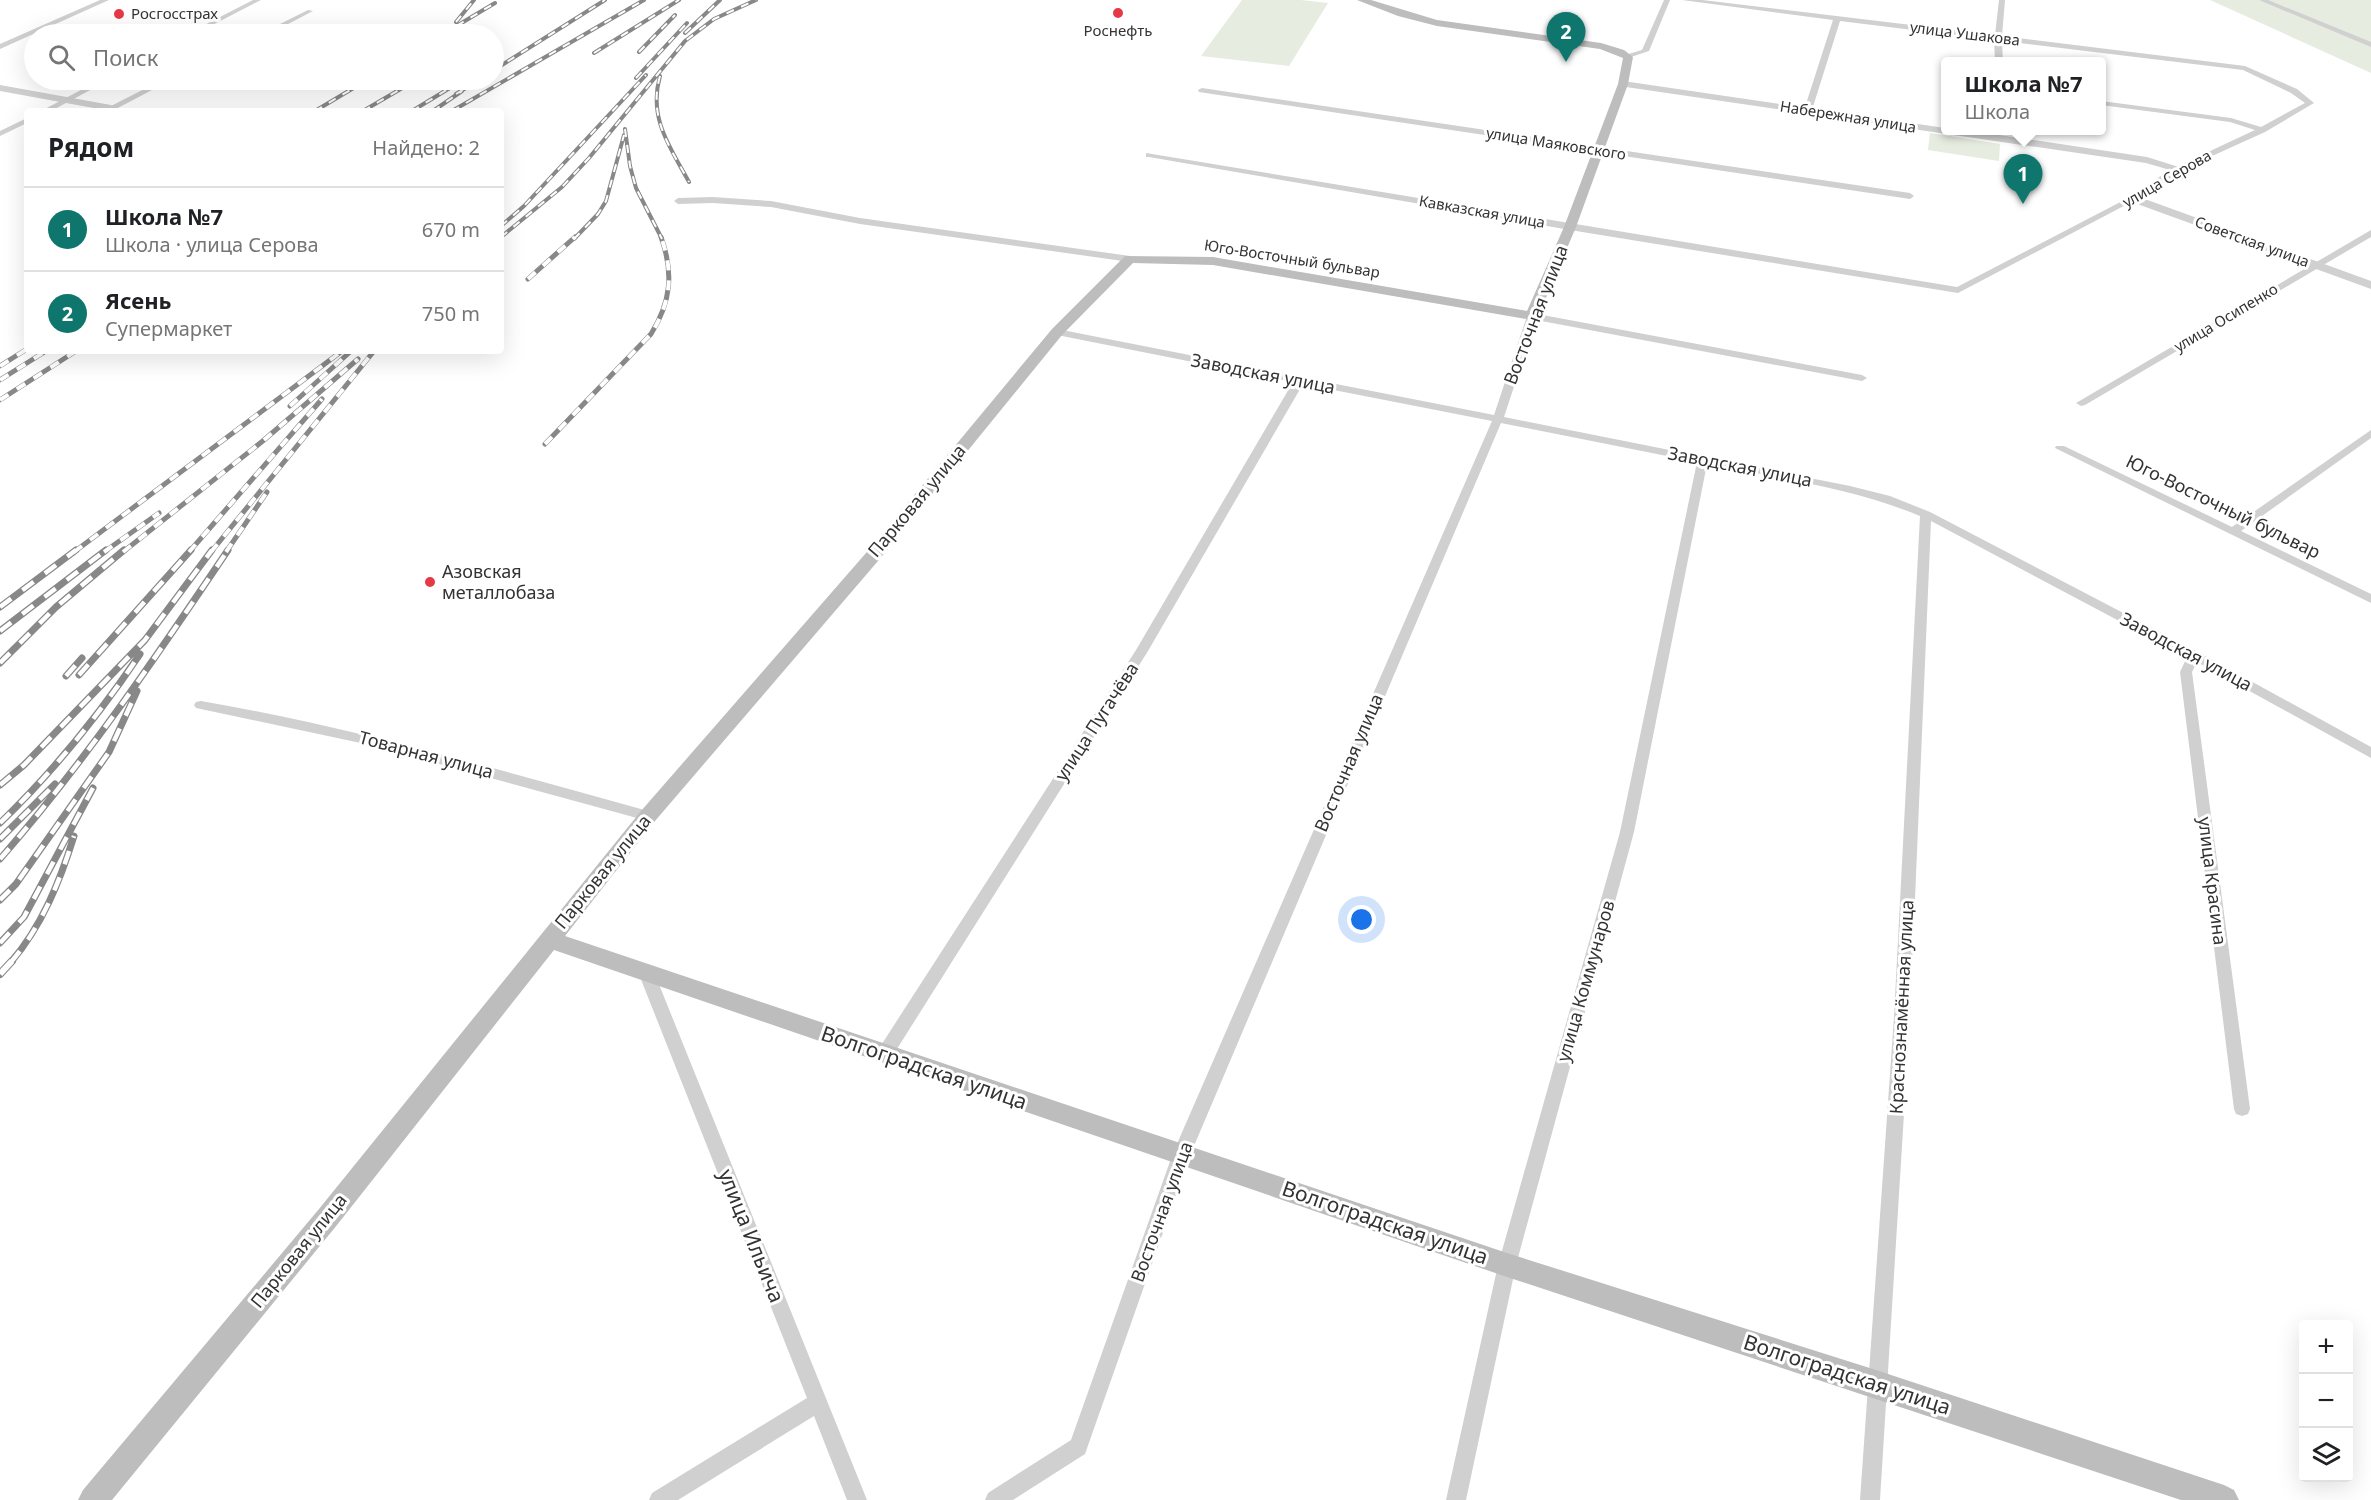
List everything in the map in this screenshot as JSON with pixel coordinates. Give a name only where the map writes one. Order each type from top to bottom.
[{"type":"main road","points":[[1362,0],[1437,23],[1601,46],[1628,57]]},
{"type":"main road","name":"Восточная улица","points":[[1532,316],[1570,227],[1623,84],[1628,57]]},
{"type":"main road","name":"Юго-Восточный бульвар","points":[[1130,259],[1213,261],[1532,316]]},
{"type":"main road","name":"Парковая улица","points":[[93,1500],[328,1217],[648,816],[872,557],[1057,332],[1130,259]]},
{"type":"main road","name":"Волгоградская улица","points":[[548,939],[884,1055],[1182,1153],[1507,1264],[2224,1500]]},
{"type":"street","points":[[52,24],[106,0]]},
{"type":"street","points":[[211,24],[258,0]]},
{"type":"street","points":[[1628,57],[1645,51],[1667,0]]},
{"type":"street","name":"улица Ушакова","points":[[1685,0],[2245,68]]},
{"type":"street","points":[[1999,57],[2002,0]]},
{"type":"street","points":[[2262,0],[2371,45]]},
{"type":"street","points":[[284,24],[310,11]]},
{"type":"street","points":[[1808,110],[1837,18]]},
{"type":"street","points":[[0,47],[24,36]]},
{"type":"street","name":"улица Серова","points":[[1958,290],[2133,199],[2179,169],[2310,103],[2294,91],[2245,68]]},
{"type":"street","name":"Набережная улица","points":[[1623,84],[1941,128]]},
{"type":"street","points":[[0,88],[111,108],[147,90]]},
{"type":"street","points":[[51,108],[86,90]]},
{"type":"street","name":"улица Маяковского","points":[[1202,90],[1910,196]]},
{"type":"street","points":[[2106,104],[2231,120],[2262,129]]},
{"type":"street","points":[[0,134],[24,122]]},
{"type":"street","name":"Набережная улица","points":[[1995,135],[2147,160],[2179,169]]},
{"type":"street","name":"Кавказская улица","points":[[1149,155],[1958,290]]},
{"type":"street","name":"Советская улица","points":[[2133,199],[2371,285]]},
{"type":"street","name":"Юго-Восточный бульвар","points":[[678,201],[714,200],[771,204],[860,221],[1130,259]]},
{"type":"street","name":"улица Осипенко","points":[[2081,403],[2371,233]]},
{"type":"street","name":"Юго-Восточный бульвар","points":[[1532,316],[1862,378]]},
{"type":"street","name":"Восточная улица","points":[[994,1500],[1078,1448],[1182,1153],[1497,421],[1532,316]]},
{"type":"street","name":"Заводская улица","points":[[1057,332],[1497,421],[1703,459],[1886,498],[1926,514],[2194,655],[2371,753]]},
{"type":"street","name":"улица Пугачёва","points":[[884,1055],[1142,651],[1299,381]]},
{"type":"street","points":[[2232,532],[2371,433]]},
{"type":"street","name":"Юго-Восточный бульвар","points":[[2060,447],[2371,599]]},
{"type":"street","name":"улица Коммунаров","points":[[1456,1500],[1507,1264],[1627,832],[1703,459]]},
{"type":"street","name":"Краснознамённая улица","points":[[1870,1500],[1902,1017],[1926,514]]},
{"type":"street","name":"улица Красина","points":[[2194,655],[2186,672],[2242,1109]]},
{"type":"street","name":"Товарная улица","points":[[201,705],[270,716],[351,734],[648,816]]},
{"type":"street","name":"улица Ильича","points":[[646,972],[857,1500]]},
{"type":"street","points":[[659,1500],[818,1402]]},
{"type":"shaded area","points":[[1242,0],[1301,0],[1328,3],[1289,66],[1201,56]]},
{"type":"shaded area","points":[[2210,0],[2371,0],[2371,73]]},
{"type":"shaded area","points":[[1930,133],[2000,144],[1999,161],[1928,150]]},
{"type":"railway","points":[[456,22],[474,0]]},
{"type":"railway","points":[[504,64],[605,0]]},
{"type":"railway","points":[[504,81],[644,0]]},
{"type":"railway","points":[[594,53],[679,0]]},
{"type":"railway","points":[[685,33],[720,0]]},
{"type":"railway","points":[[504,235],[562,187],[589,158],[685,41],[714,19],[756,0]]},
{"type":"railway","points":[[460,24],[495,3]]},
{"type":"railway","points":[[639,52],[675,15]]},
{"type":"railway","points":[[636,78],[687,23]]},
{"type":"railway","points":[[504,223],[524,206],[646,75]]},
{"type":"railway","points":[[660,76],[657,91],[659,119],[668,144],[689,182]]},
{"type":"railway","points":[[320,108],[350,90]]},
{"type":"railway","points":[[368,108],[399,90]]},
{"type":"railway","points":[[417,108],[447,90]]},
{"type":"railway","points":[[456,94],[463,90]]},
{"type":"railway","points":[[457,108],[488,90]]},
{"type":"railway","points":[[437,108],[462,91]]},
{"type":"railway","points":[[625,129],[630,166],[636,188],[661,237]]},
{"type":"railway","points":[[574,239],[598,214],[606,201],[624,135]]},
{"type":"railway","points":[[528,279],[575,237]]},
{"type":"railway","points":[[545,444],[651,334],[658,322],[666,299],[669,275],[661,237]]},
{"type":"railway","points":[[0,366],[24,351]]},
{"type":"railway","points":[[0,380],[41,354]]},
{"type":"railway","points":[[0,400],[71,354]]},
{"type":"railway","points":[[74,552],[338,354]]},
{"type":"railway","points":[[290,406],[348,354]]},
{"type":"railway","points":[[211,552],[372,354]]},
{"type":"railway","points":[[123,552],[264,440],[358,359]]},
{"type":"railway","points":[[189,552],[322,399]]},
{"type":"railway","points":[[226,552],[267,492]]},
{"type":"railway","points":[[104,552],[159,513]]},
{"type":"railway","points":[[0,607],[76,550]]},
{"type":"railway","points":[[0,631],[106,550]]},
{"type":"railway","points":[[0,663],[56,607],[124,550]]},
{"type":"railway","points":[[79,675],[191,550]]},
{"type":"railway","points":[[0,785],[24,765],[145,640],[212,550]]},
{"type":"railway","points":[[0,859],[91,747],[228,550]]},
{"type":"railway","points":[[0,823],[74,742],[140,654]]},
{"type":"railway","points":[[66,676],[82,658]]},
{"type":"railway","points":[[0,900],[16,884],[109,752],[137,691]]},
{"type":"railway","points":[[0,839],[55,784]]},
{"type":"railway","points":[[0,943],[24,917],[93,788]]},
{"type":"railway","points":[[11,962],[41,918],[63,870],[74,836]]},
{"type":"railway","points":[[0,974],[12,961]]},
{"type":"place","name":"Роснефть","points":[[1118,13]]},
{"type":"place","name":"Росгосстрах","points":[[119,14]]},
{"type":"place","name":"Ясень","points":[[1566,62]]},
{"type":"place","name":"Школа №7","points":[[2023,204]]},
{"type":"place","name":"Азовская металлобаза","points":[[430,582]]}]
